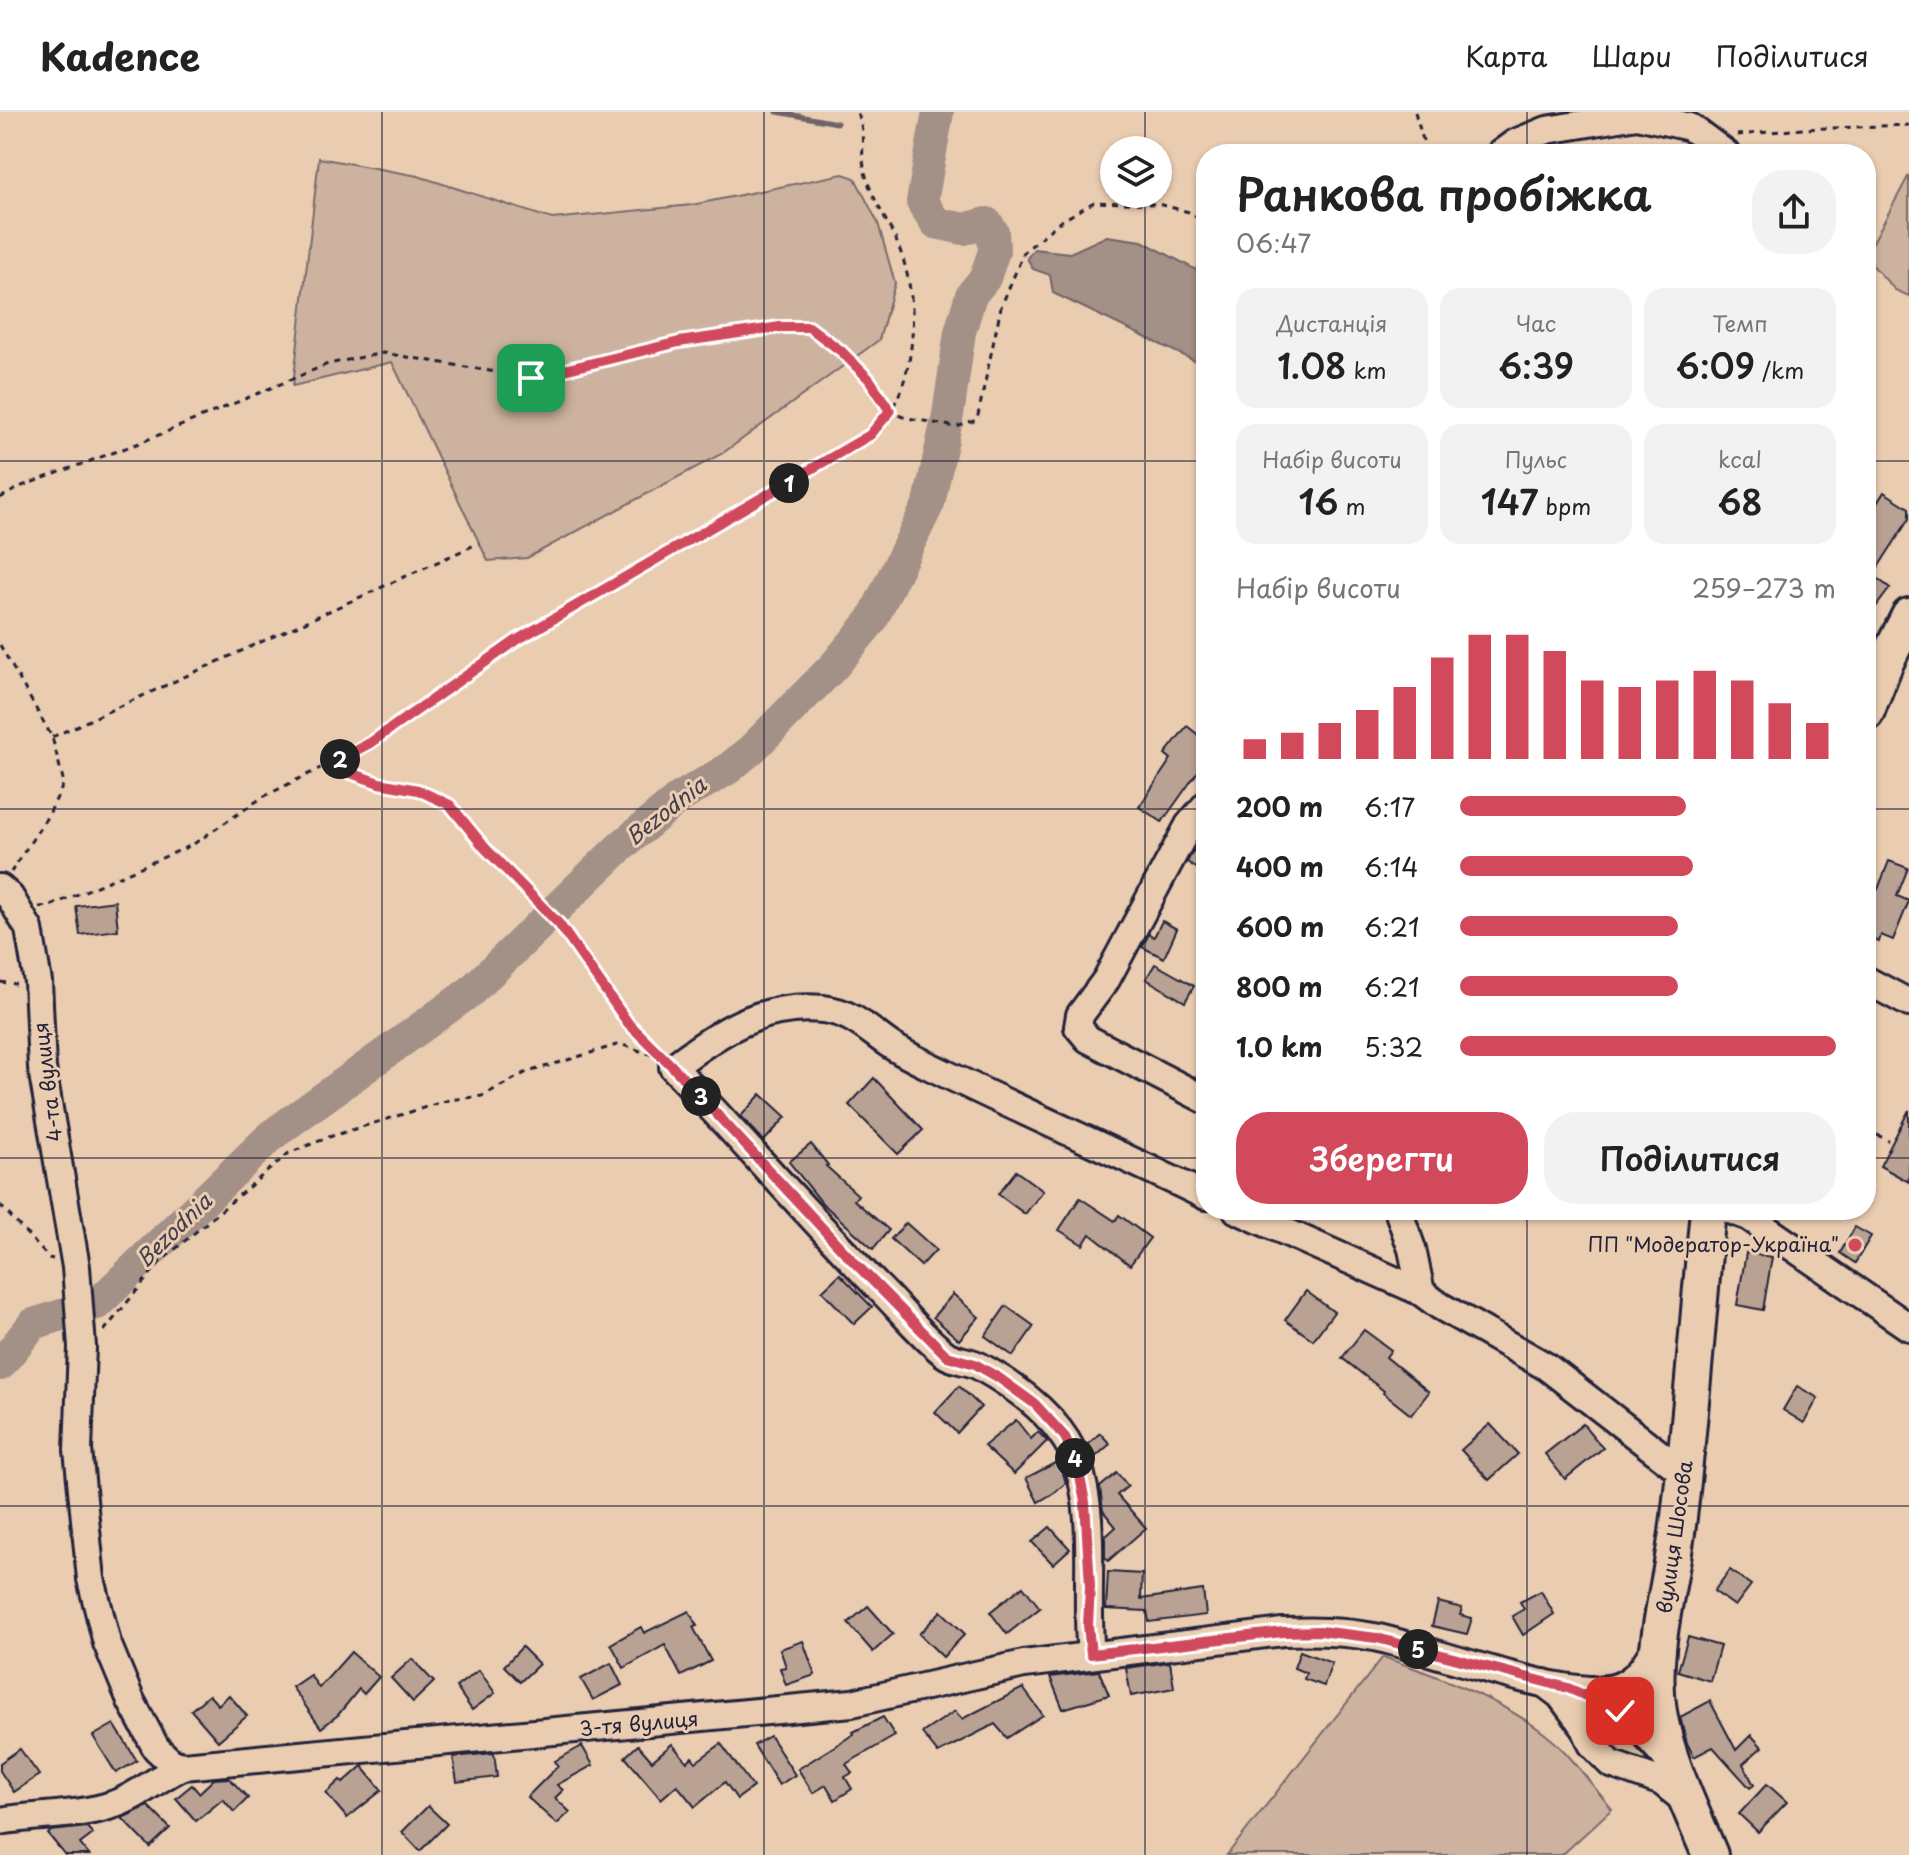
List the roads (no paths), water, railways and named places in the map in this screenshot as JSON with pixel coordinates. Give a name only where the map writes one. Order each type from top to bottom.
[{"type":"main road","points":[[1876,657],[1909,616]]},
{"type":"main road","name":"вулиця Шосова","points":[[1707,1220],[1684,1473],[1656,1682],[1659,1712],[1677,1771],[1710,1855]]},
{"type":"street","points":[[1514,144],[1547,130],[1637,115],[1690,127],[1713,144]]},
{"type":"street","points":[[1196,817],[1106,980],[1080,1015],[1078,1027],[1088,1039],[1196,1095]]},
{"type":"street","name":"4-та вулиця","points":[[3,892],[29,929],[38,982],[42,1068],[77,1276],[81,1341],[78,1450],[91,1579],[107,1643],[137,1712],[163,1757],[183,1766]]},
{"type":"street","points":[[1876,985],[1909,1003]]},
{"type":"street","points":[[1091,1654],[1085,1502],[1077,1462],[1065,1437],[1035,1404],[999,1378],[975,1364],[947,1356],[851,1259],[670,1064],[742,1021],[776,1012],[837,1011],[851,1016],[888,1044],[946,1074],[1196,1191]]},
{"type":"street","points":[[1259,1220],[1421,1292],[1547,1367],[1684,1473]]},
{"type":"street","points":[[1402,1220],[1412,1249],[1421,1292]]},
{"type":"street","points":[[1753,1220],[1909,1327]]},
{"type":"street","name":"3-тя вулиця","points":[[0,1821],[107,1807],[134,1796],[162,1776],[183,1766],[852,1703],[1024,1664],[1283,1632],[1320,1631],[1377,1638],[1556,1685],[1592,1690],[1616,1687],[1626,1682],[1644,1666],[1660,1640]]},
{"type":"street","points":[[1556,1685],[1620,1711],[1638,1726],[1677,1771]]},
{"type":"street","points":[[1556,1685],[1592,1744],[1611,1764],[1662,1782],[1689,1804]]},
{"type":"waterway","points":[[777,112],[837,123]]},
{"type":"waterway","name":"Bezodnia","points":[[0,1365],[33,1324],[97,1304],[272,1135],[470,992],[620,847],[679,798],[728,769],[753,748],[833,667],[872,620],[929,503],[948,415],[960,332],[971,295],[985,278],[994,251],[993,232],[987,223],[964,229],[936,223],[922,202],[938,112]]},
{"type":"place","name":"ПП \"Модератор-Україна\"","points":[[1855,1245]]}]
